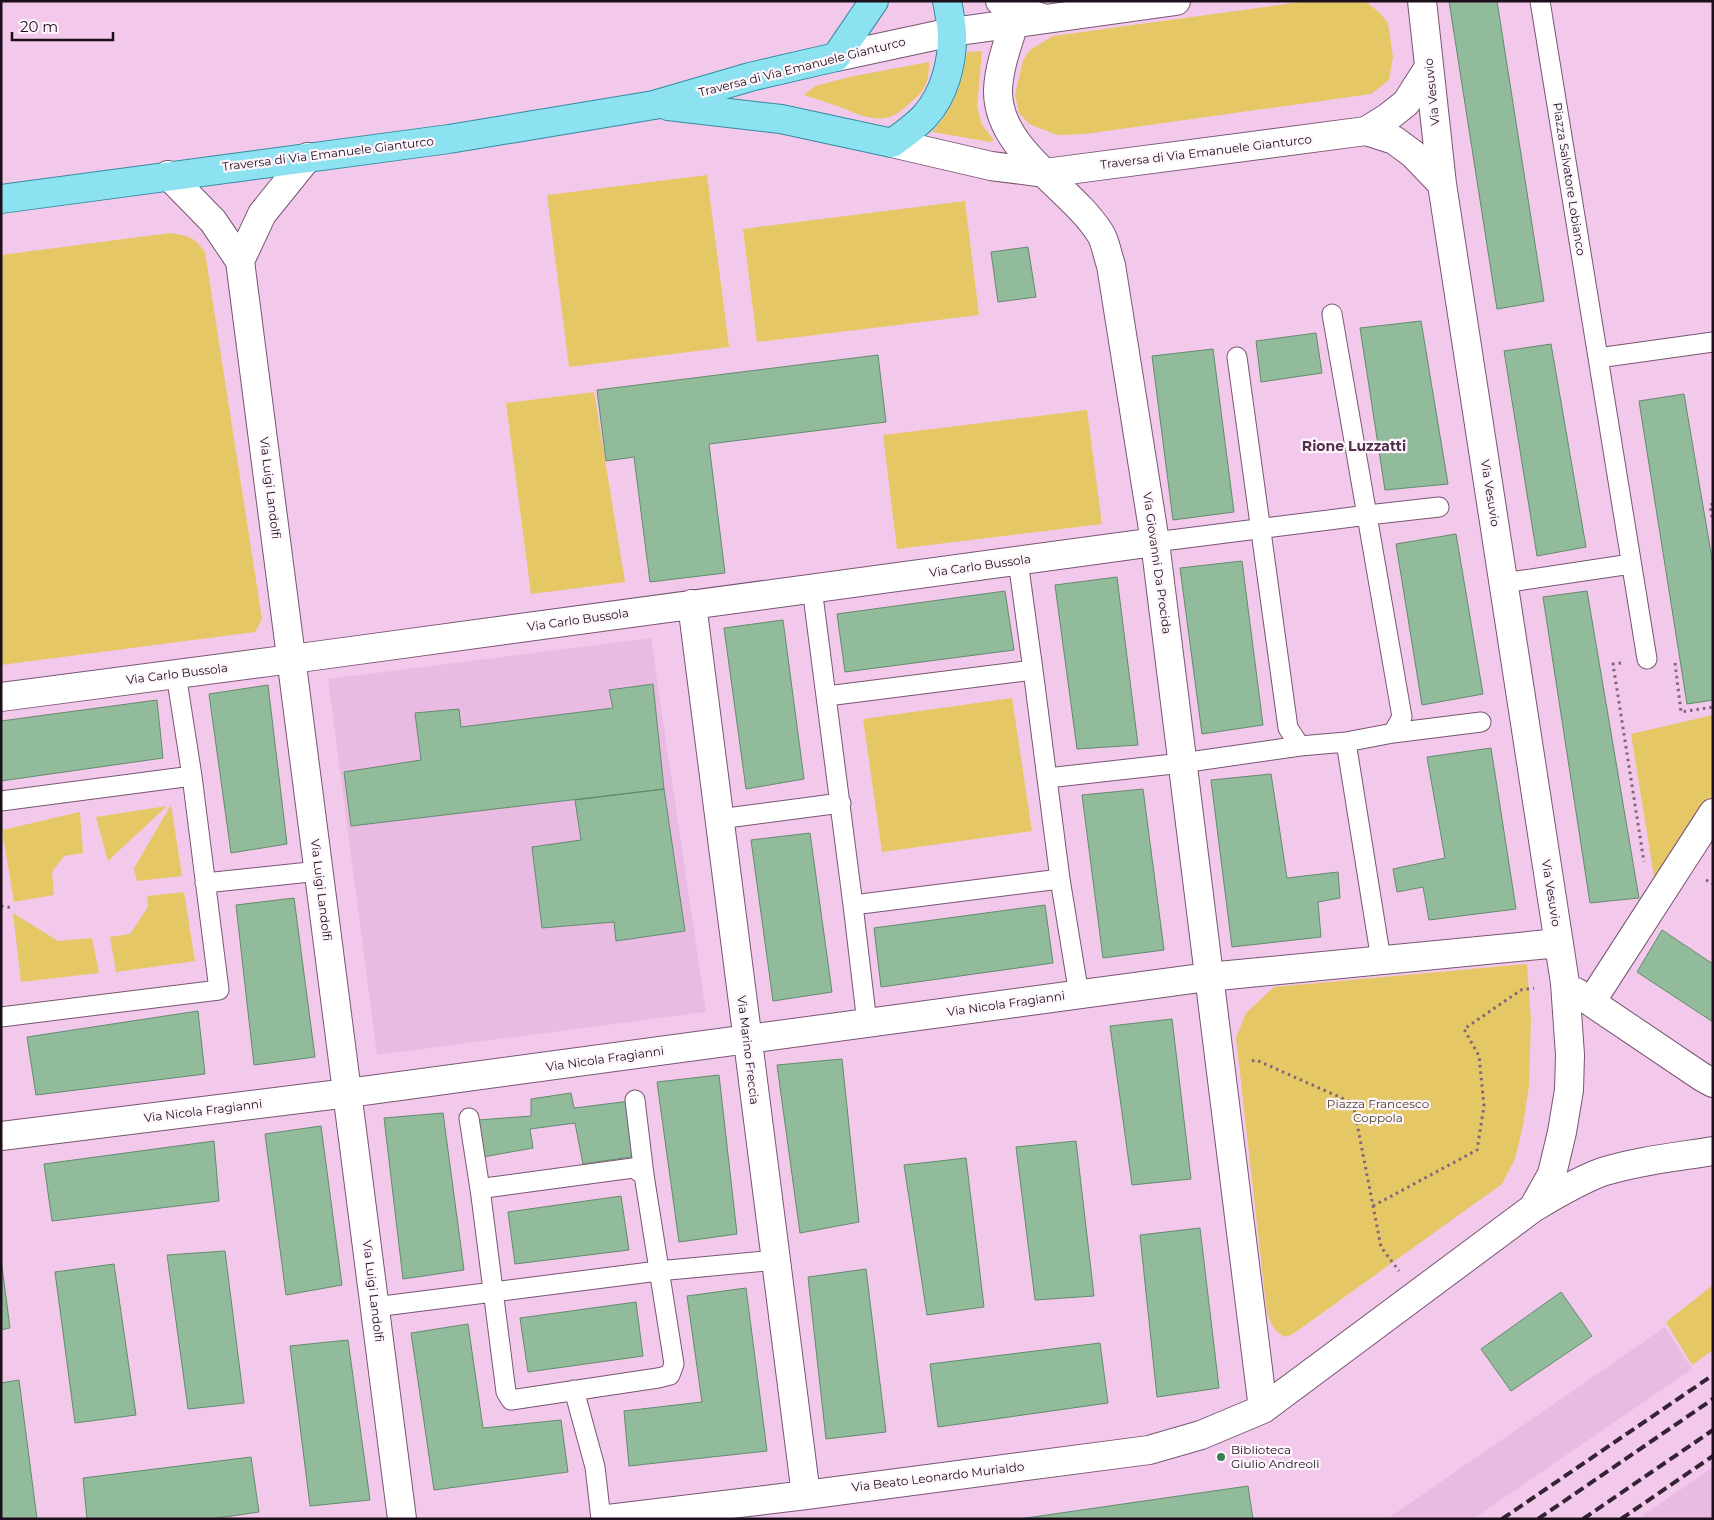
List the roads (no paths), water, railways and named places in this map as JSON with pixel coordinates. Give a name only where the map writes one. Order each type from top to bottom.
[{"type":"main road","points":[[836,57],[874,1]]},
{"type":"main road","points":[[892,143],[924,117],[937,101],[950,61],[952,32],[947,1]]},
{"type":"main road","name":"Traversa di Via Emanuele Gianturco","points":[[1,199],[168,175],[449,139],[654,105],[750,77],[836,57]]},
{"type":"main road","name":"Traversa di Via Emanuele Gianturco","points":[[654,105],[781,119],[892,143]]},
{"type":"street","name":"Traversa di Via Emanuele Gianturco","points":[[836,57],[952,32],[1007,13],[1046,19],[1176,1]]},
{"type":"street","name":"Via Vesuvio","points":[[1422,1],[1442,184],[1565,983]]},
{"type":"street","points":[[1007,13],[998,91],[1000,109],[1008,130],[1021,148],[1045,173]]},
{"type":"street","name":"Traversa di Via Emanuele Gianturco","points":[[892,143],[991,166],[1045,173],[1366,131],[1406,103],[1429,67]]},
{"type":"street","name":"Traversa di Via Emanuele Gianturco","points":[[1366,131],[1394,140],[1413,154],[1442,184]]},
{"type":"street","points":[[240,261],[262,214],[308,157]]},
{"type":"street","name":"Via Giovanni Da Procida","points":[[1045,173],[1089,218],[1101,234],[1111,265],[1155,542],[1208,977]]},
{"type":"street","name":"Via Luigi Landolfi","points":[[168,175],[213,221],[240,261],[402,1519]]},
{"type":"street","name":"Via Carlo Bussola","points":[[1,696],[292,659],[1155,542]]},
{"type":"street","name":"Via Marino Freccia","points":[[692,604],[806,1495]]},
{"type":"street","points":[[1591,1002],[1713,813]]},
{"type":"street","points":[[1559,943],[1208,977],[1263,1409],[1533,1208],[1576,1183],[1602,1172],[1634,1164],[1713,1151]]},
{"type":"street","name":"Via Nicola Fragianni","points":[[1,1136],[348,1093],[1208,977]]},
{"type":"street","points":[[1565,983],[1713,1083]]},
{"type":"street","points":[[1533,1208],[1552,1174],[1569,1090],[1570,1055],[1565,983]]},
{"type":"street","name":"Via Beato Leonardo Murialdo","points":[[608,1519],[1149,1450],[1201,1435],[1263,1409]]},
{"type":"lane","name":"Piazza Salvatore Lobianco","points":[[1540,1],[1647,659]]},
{"type":"lane","points":[[1332,314],[1402,717],[1393,733]]},
{"type":"lane","points":[[1598,358],[1713,342]]},
{"type":"lane","points":[[1237,357],[1288,728],[1300,746]]},
{"type":"lane","points":[[1155,542],[1439,507]]},
{"type":"lane","points":[[1018,561],[1060,879],[1078,995]]},
{"type":"lane","points":[[1504,583],[1631,564]]},
{"type":"lane","points":[[812,588],[867,1023]]},
{"type":"lane","points":[[827,696],[1033,670]]},
{"type":"lane","points":[[1,1017],[219,990],[192,776],[176,674]]},
{"type":"lane","points":[[1047,778],[1182,763],[1300,746],[1346,742],[1393,733],[1481,722]]},
{"type":"lane","points":[[1346,742],[1381,960]]},
{"type":"lane","points":[[1,801],[192,776]]},
{"type":"lane","points":[[719,819],[840,803]]},
{"type":"lane","points":[[205,883],[319,871]]},
{"type":"lane","points":[[853,905],[1060,879]]},
{"type":"lane","points":[[469,1118],[506,1392],[511,1400],[670,1375],[674,1364],[658,1271],[635,1100]]},
{"type":"lane","points":[[481,1196],[485,1188],[633,1168],[644,1175]]},
{"type":"lane","points":[[375,1308],[658,1271],[776,1260]]},
{"type":"lane","points":[[574,1390],[595,1467],[601,1519]]},
{"type":"railway","points":[[1502,1519],[1713,1375]]},
{"type":"railway","points":[[1538,1519],[1713,1399]]},
{"type":"railway","points":[[1583,1519],[1713,1430]]},
{"type":"railway","points":[[1621,1519],[1713,1456]]},
{"type":"place","name":"Biblioteca Giulio Andreoli","points":[[1221,1457]]},
{"type":"district","name":"Rione Luzzatti","points":[[1354,446]]},
{"type":"park label","name":"Piazza Francesco Coppola","points":[[1378,1111]]}]
